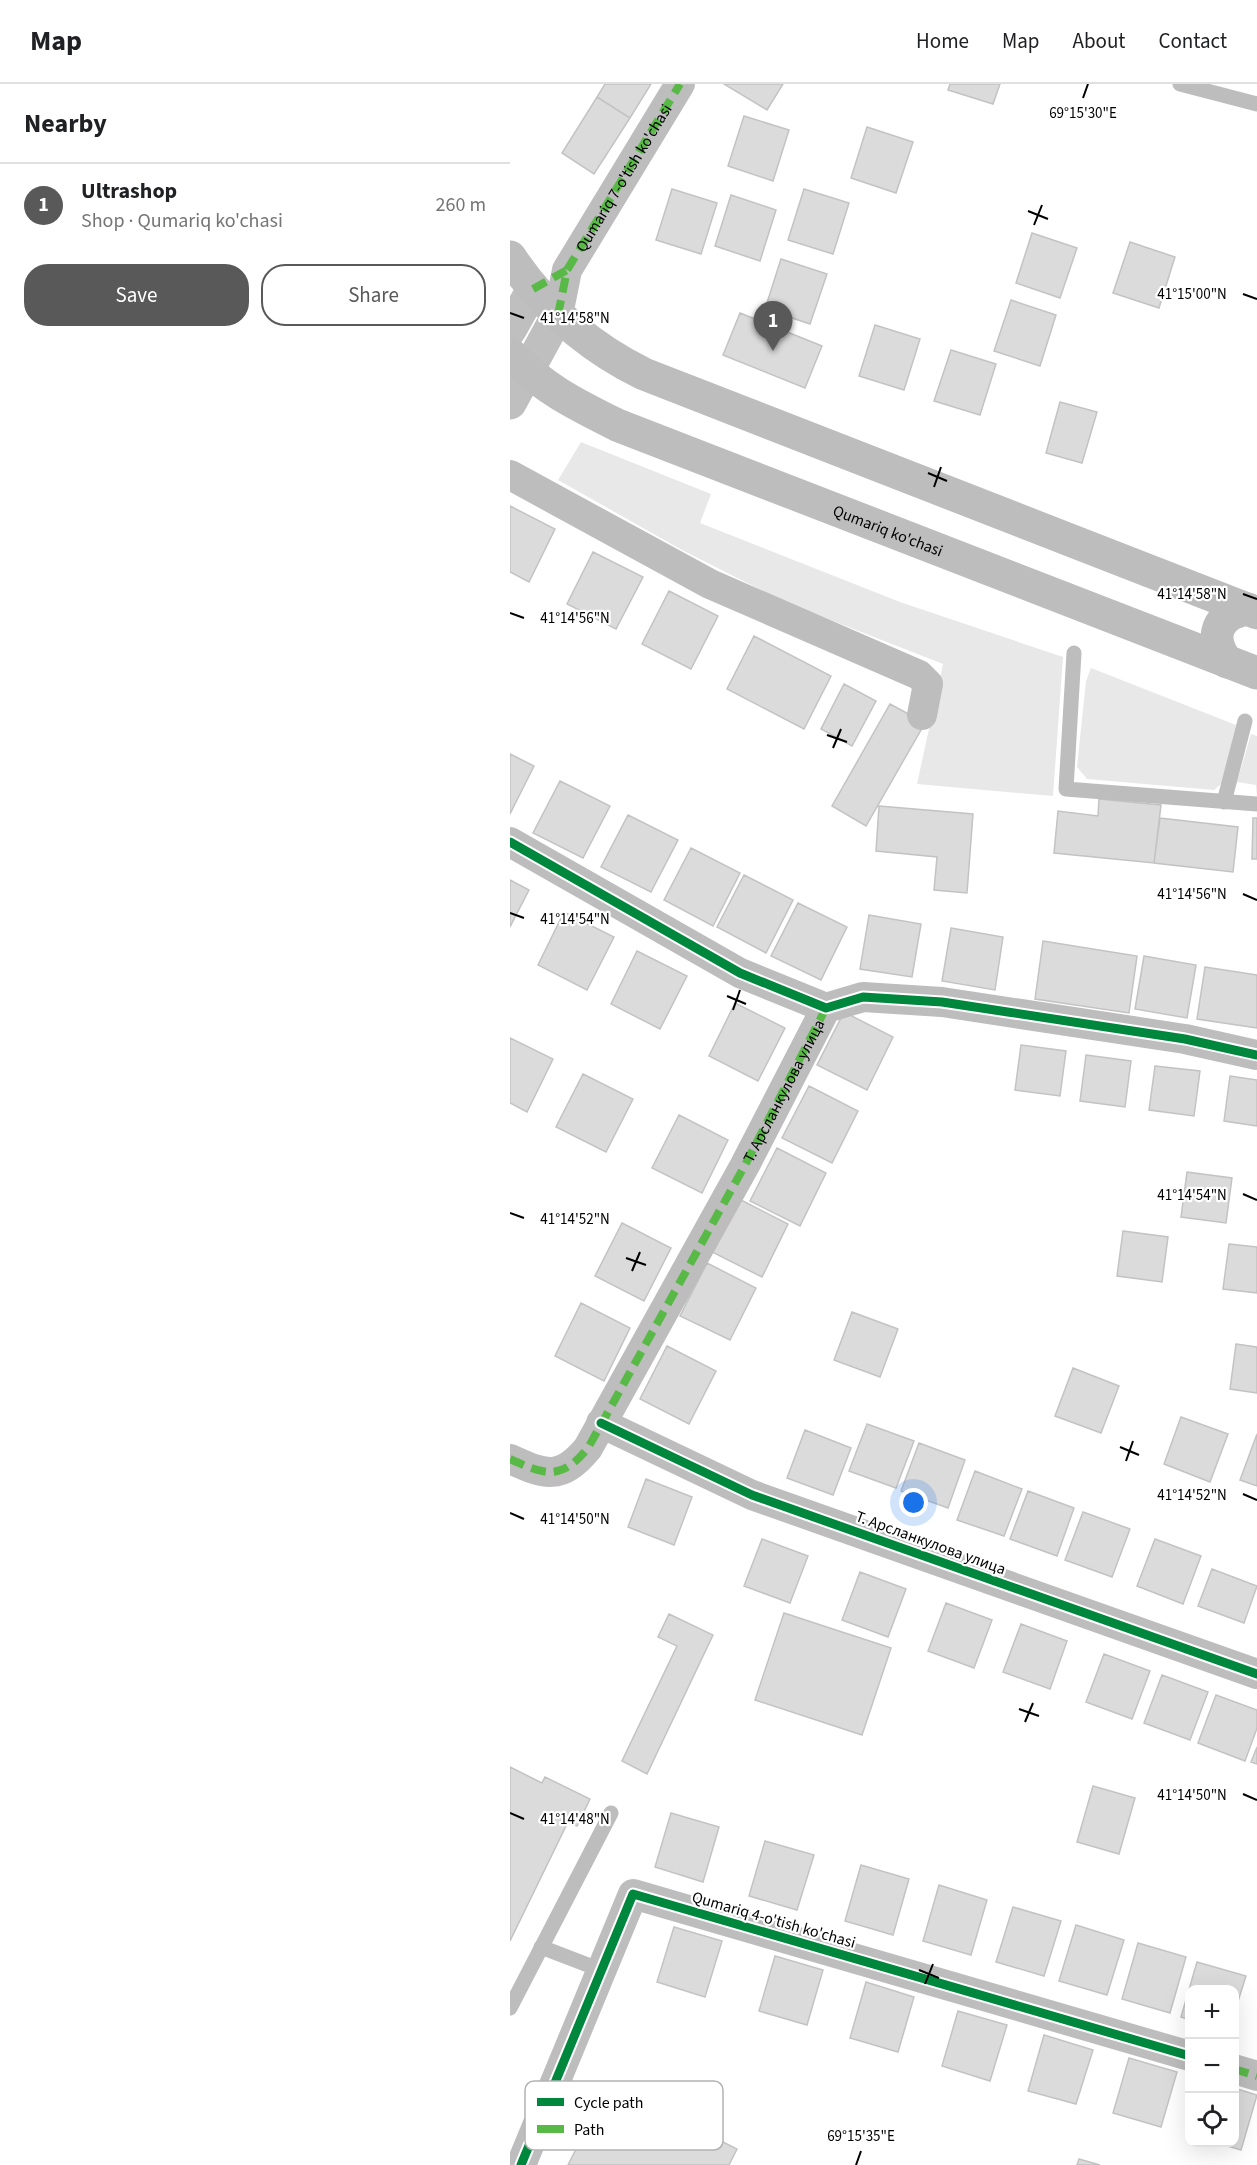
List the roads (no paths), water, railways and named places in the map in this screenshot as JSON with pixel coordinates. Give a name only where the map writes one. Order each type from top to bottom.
[{"type":"main road","points":[[510,257],[533,289],[558,315],[589,341],[617,360],[644,374],[1253,611]]},
{"type":"main road","points":[[510,330],[533,289]]},
{"type":"main road","points":[[510,403],[519,363],[558,315]]},
{"type":"main road","name":"Qumariq ko'chasi","points":[[519,363],[550,390],[617,426],[1242,668]]},
{"type":"main road","points":[[1242,668],[1217,645],[1216,636],[1219,627],[1231,615],[1253,611]]},
{"type":"street","name":"Qumariq 7-o'tish ko'chasi","points":[[558,315],[567,270],[680,84]]},
{"type":"street","name":"Qumariq 7-o'tish ko'chasi","points":[[533,289],[567,270]]},
{"type":"street","points":[[510,475],[710,584],[919,675],[928,684],[922,715]]},
{"type":"street","points":[[510,842],[740,974],[826,1008],[863,998],[942,1002],[1185,1039],[1257,1055]]},
{"type":"street","name":"Т. Арсланкулова улица","points":[[510,1459],[536,1471],[557,1472],[568,1468],[588,1448],[745,1165],[826,1008]]},
{"type":"street","name":"Т. Арсланкулова улица","points":[[601,1423],[752,1495],[1257,1674]]},
{"type":"street","name":"Qumariq 4-o'tish ko'chasi","points":[[556,2081],[633,1894],[1185,2055]]},
{"type":"street","points":[[1239,2071],[1257,2076]]},
{"type":"street","name":"Qumariq 4-o'tish ko'chasi","points":[[521,2165],[527,2150]]},
{"type":"lane","points":[[1180,84],[1257,104]]},
{"type":"lane","points":[[1074,653],[1066,789],[1257,804]]},
{"type":"lane","points":[[1224,802],[1245,721]]},
{"type":"lane","points":[[510,2008],[611,1813]]},
{"type":"lane","points":[[541,1947],[601,1971]]},
{"type":"place","name":"Ultrashop","points":[[773,351]]}]
